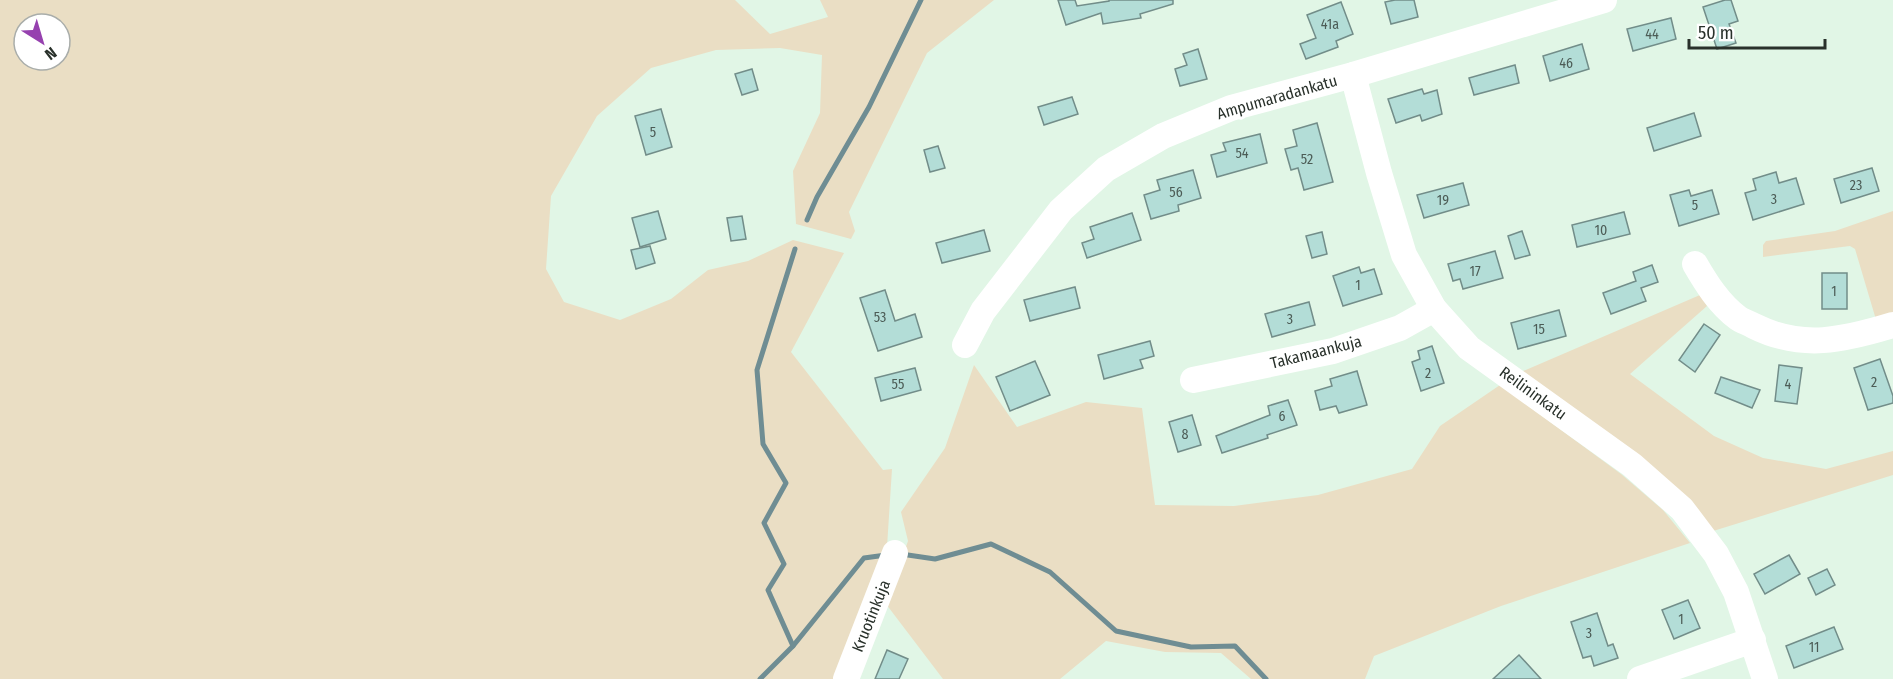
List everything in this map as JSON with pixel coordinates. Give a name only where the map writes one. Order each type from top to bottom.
[{"type":"street","name":"Ampumaradankatu","points":[[965,345],[983,311],[1061,210],[1106,169],[1163,136],[1231,108],[1353,75],[1604,0]]},
{"type":"street","name":"Reilininkatu","points":[[1353,75],[1404,255],[1434,309],[1470,348],[1632,465],[1682,510],[1716,554],[1736,592],[1765,679]]},
{"type":"street","points":[[1695,264],[1710,290],[1737,318],[1773,336],[1811,342],[1854,337],[1893,325]]},
{"type":"street","name":"Takamaankuja","points":[[1193,380],[1333,351],[1400,328],[1434,309]]},
{"type":"street","name":"Kruotinkuja","points":[[846,679],[895,554]]},
{"type":"street","points":[[1640,679],[1753,639]]},
{"type":"shaded area","points":[[0,0],[735,0],[770,34],[828,17],[820,0],[994,0],[927,53],[849,212],[855,231],[851,239],[796,224],[793,171],[820,113],[822,55],[780,48],[716,50],[651,68],[597,116],[551,196],[546,269],[564,302],[620,320],[671,299],[708,270],[748,261],[793,240],[844,253],[791,352],[883,470],[892,469],[887,547],[834,679],[0,679]]},
{"type":"shaded area","points":[[1893,211],[1893,313],[1877,323],[1855,249],[1850,246],[1763,257],[1763,245],[1766,241],[1835,231]]},
{"type":"shaded area","points":[[1700,295],[1707,306],[1630,374],[1714,436],[1763,458],[1826,469],[1893,451],[1893,475],[1710,532],[1521,372]]},
{"type":"shaded area","points":[[974,365],[1017,427],[1086,402],[1142,408],[1155,505],[1234,506],[1318,495],[1412,469],[1440,426],[1500,385],[1621,474],[1663,510],[1690,543],[1501,606],[1374,656],[1365,679],[1251,679],[1221,653],[1165,652],[1106,641],[1060,679],[943,679],[886,604],[908,541],[901,512],[945,448]]},
{"type":"building","points":[[1058,0],[1075,0],[1077,6],[1109,0],[1173,0],[1173,4],[1140,14],[1141,18],[1103,24],[1101,13],[1066,25]]},
{"type":"building","points":[[1414,0],[1418,17],[1391,24],[1385,2]]},
{"type":"building","points":[[1731,0],[1738,21],[1729,24],[1736,43],[1717,49],[1703,7]]},
{"type":"building","points":[[1341,2],[1353,34],[1336,41],[1338,47],[1306,59],[1300,44],[1316,38],[1307,15]]},
{"type":"building","points":[[1671,18],[1676,39],[1633,51],[1627,29]]},
{"type":"building","points":[[1582,44],[1589,69],[1550,81],[1543,56]]},
{"type":"building","points":[[1198,49],[1207,79],[1180,86],[1175,69],[1187,65],[1183,54]]},
{"type":"building","points":[[1515,65],[1519,83],[1474,95],[1469,78]]},
{"type":"building","points":[[752,69],[758,90],[742,95],[735,74]]},
{"type":"building","points":[[1422,89],[1424,94],[1437,90],[1442,114],[1422,121],[1420,115],[1396,123],[1388,99]]},
{"type":"building","points":[[1072,97],[1078,114],[1044,125],[1038,107]]},
{"type":"building","points":[[661,109],[672,147],[646,155],[635,116]]},
{"type":"building","points":[[1694,113],[1701,136],[1654,151],[1647,128]]},
{"type":"building","points":[[1317,123],[1333,182],[1304,190],[1298,168],[1291,170],[1285,149],[1297,146],[1293,130]]},
{"type":"building","points":[[1260,134],[1267,163],[1217,177],[1211,155],[1226,151],[1223,143]]},
{"type":"building","points":[[938,146],[945,168],[930,172],[924,150]]},
{"type":"building","points":[[1872,168],[1879,191],[1841,203],[1834,179]]},
{"type":"building","points":[[1193,170],[1201,198],[1178,205],[1179,211],[1151,219],[1144,195],[1160,190],[1157,180]]},
{"type":"building","points":[[1776,172],[1779,183],[1796,178],[1804,204],[1753,220],[1745,193],[1756,190],[1753,179]]},
{"type":"building","points":[[1463,183],[1469,205],[1424,218],[1417,195]]},
{"type":"building","points":[[1689,190],[1691,196],[1712,190],[1719,214],[1679,226],[1670,195]]},
{"type":"building","points":[[658,211],[666,239],[640,247],[632,218]]},
{"type":"building","points":[[1624,212],[1630,234],[1577,247],[1572,225]]},
{"type":"building","points":[[1132,213],[1141,240],[1087,258],[1082,243],[1094,239],[1090,227]]},
{"type":"building","points":[[742,216],[746,239],[731,241],[727,218]]},
{"type":"building","points":[[984,230],[990,251],[942,263],[936,243]]},
{"type":"building","points":[[1522,231],[1530,255],[1515,259],[1508,236]]},
{"type":"building","points":[[1322,232],[1327,254],[1312,258],[1306,236]]},
{"type":"building","points":[[650,246],[655,263],[636,269],[631,250]]},
{"type":"building","points":[[1495,251],[1503,278],[1463,289],[1460,279],[1453,281],[1448,264]]},
{"type":"building","points":[[1652,265],[1658,282],[1641,288],[1646,301],[1611,314],[1603,293],[1636,281],[1633,272]]},
{"type":"building","points":[[1359,267],[1361,273],[1374,269],[1382,294],[1343,306],[1333,276]]},
{"type":"building","points":[[1822,273],[1847,273],[1847,309],[1822,309]]},
{"type":"building","points":[[1075,287],[1080,308],[1030,321],[1024,300]]},
{"type":"building","points":[[885,290],[895,321],[915,314],[922,337],[878,351],[860,298]]},
{"type":"building","points":[[1309,302],[1315,325],[1272,337],[1265,314]]},
{"type":"building","points":[[1559,310],[1566,336],[1518,349],[1511,323]]},
{"type":"building","points":[[1704,324],[1720,335],[1695,372],[1679,360]]},
{"type":"building","points":[[1150,341],[1154,356],[1140,360],[1143,368],[1104,379],[1098,355]]},
{"type":"building","points":[[1432,346],[1444,383],[1421,391],[1412,362],[1420,359],[1418,351]]},
{"type":"building","points":[[1880,359],[1893,396],[1893,403],[1868,410],[1854,368]]},
{"type":"building","points":[[1035,361],[1050,395],[1010,411],[996,377]]},
{"type":"building","points":[[1779,365],[1802,368],[1797,404],[1775,401]]},
{"type":"building","points":[[915,368],[921,390],[881,401],[875,378]]},
{"type":"building","points":[[1357,371],[1367,405],[1339,413],[1336,406],[1320,410],[1315,391],[1332,386],[1330,379]]},
{"type":"building","points":[[1721,377],[1760,390],[1752,408],[1715,393]]},
{"type":"building","points":[[1288,400],[1297,425],[1267,435],[1268,438],[1222,453],[1216,436],[1270,415],[1268,406]]},
{"type":"building","points":[[1192,415],[1201,445],[1178,452],[1169,422]]},
{"type":"building","points":[[1789,555],[1800,574],[1765,594],[1754,574]]},
{"type":"building","points":[[1827,569],[1835,585],[1816,595],[1808,578]]},
{"type":"building","points":[[1688,600],[1700,628],[1674,639],[1662,610]]},
{"type":"building","points":[[1597,613],[1608,646],[1613,644],[1618,658],[1594,666],[1591,656],[1583,658],[1571,622]]},
{"type":"building","points":[[1834,627],[1843,649],[1794,668],[1786,646]]},
{"type":"building","points":[[887,650],[908,659],[899,679],[875,679]]},
{"type":"building","points":[[1519,655],[1541,679],[1493,679]]},
{"type":"waterway","points":[[807,220],[817,197],[869,107],[921,0]]},
{"type":"waterway","points":[[760,679],[793,646],[768,590],[784,564],[764,523],[786,483],[763,444],[757,370],[795,249]]},
{"type":"waterway","points":[[901,554],[935,559],[991,544],[1050,572],[1116,631],[1191,647],[1235,646],[1266,679]]},
{"type":"waterway","points":[[793,646],[864,558],[886,555]]}]
